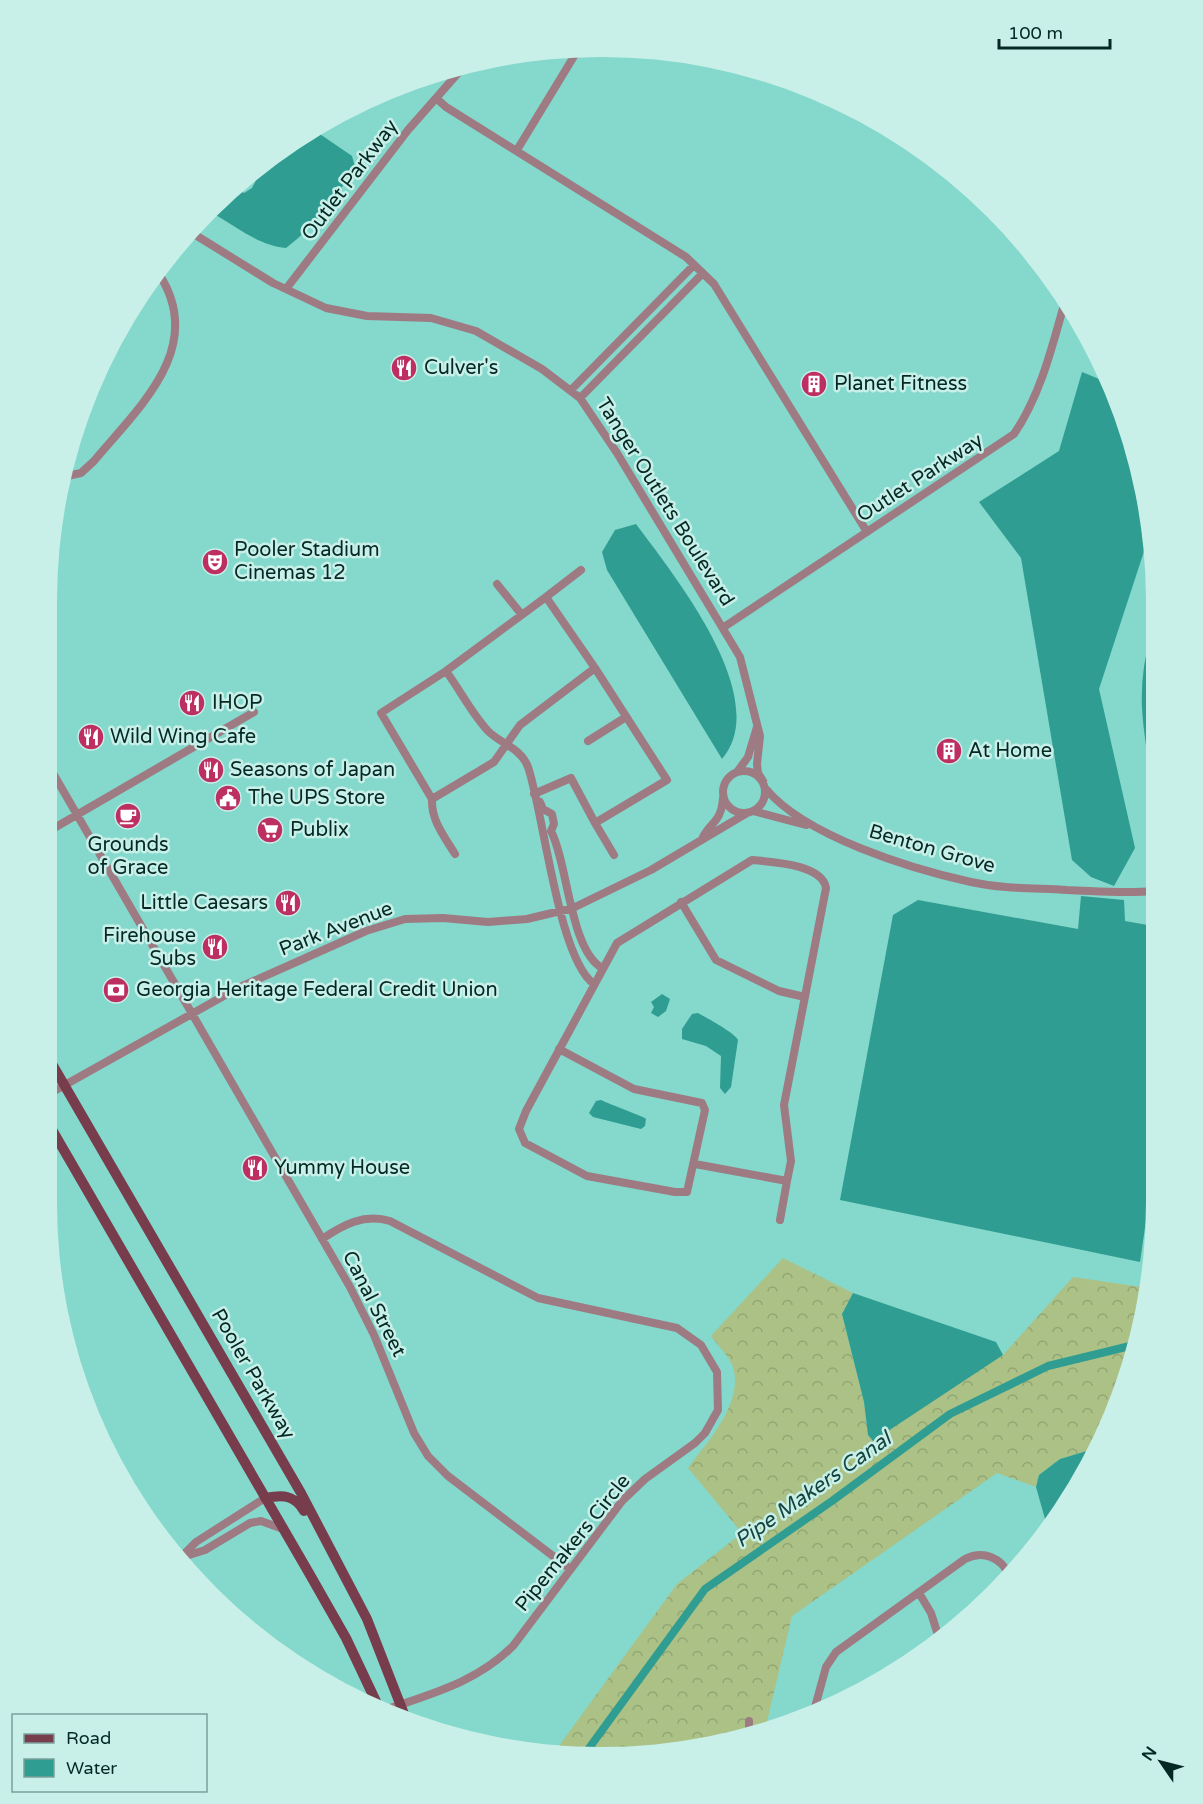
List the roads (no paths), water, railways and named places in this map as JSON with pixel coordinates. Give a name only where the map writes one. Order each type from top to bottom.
[{"type":"main road","name":"Pooler Parkway","points":[[57,1073],[301,1493],[372,1630],[403,1710]]},
{"type":"main road","points":[[57,1138],[214,1406],[346,1638],[375,1698]]},
{"type":"main road","points":[[265,1498],[280,1495],[298,1502],[343,1583],[352,1590]]},
{"type":"street","points":[[517,150],[573,58]]},
{"type":"street","name":"Outlet Parkway","points":[[286,289],[453,78]]},
{"type":"street","points":[[436,98],[694,264],[714,284],[867,532]]},
{"type":"street","name":"Tanger Outlets Boulevard","points":[[197,236],[286,289],[338,312],[430,318],[462,326],[504,345],[580,398],[617,453],[740,657],[760,736],[758,773],[764,785]]},
{"type":"street","points":[[571,390],[694,264]]},
{"type":"street","points":[[580,398],[703,273]]},
{"type":"street","points":[[72,475],[81,473],[94,461],[167,369],[174,338],[173,309],[162,281]]},
{"type":"street","name":"Outlet Parkway","points":[[724,627],[1014,434],[1029,412],[1042,380],[1062,312]]},
{"type":"street","points":[[455,854],[436,824],[431,810],[432,799],[381,713],[446,671],[581,570]]},
{"type":"street","points":[[497,584],[522,615]]},
{"type":"street","points":[[546,597],[667,780],[595,823]]},
{"type":"street","points":[[432,799],[494,762],[506,744],[537,710],[595,668]]},
{"type":"street","points":[[446,671],[488,731],[522,755],[535,796],[561,912],[577,964],[594,984]]},
{"type":"street","points":[[57,826],[254,712]]},
{"type":"street","points":[[588,741],[626,717]]},
{"type":"street","points":[[736,772],[750,771],[764,785],[762,805],[750,812],[731,809],[723,795],[727,779],[748,757],[757,727]]},
{"type":"street","points":[[535,796],[571,778],[614,855]]},
{"type":"street","name":"Canal Street","points":[[57,780],[322,1239],[374,1335],[414,1433],[428,1456],[448,1476],[570,1569]]},
{"type":"street","name":"Benton Grove","points":[[764,785],[777,802],[812,826]]},
{"type":"street","name":"Park Avenue","points":[[702,839],[717,822],[723,795]]},
{"type":"street","points":[[535,796],[543,809],[552,814],[554,824],[551,831],[562,858],[564,881],[586,953],[602,968]]},
{"type":"street","name":"Benton Grove","points":[[750,812],[812,826],[874,852],[972,882],[1014,888],[1125,894],[1146,892]]},
{"type":"street","name":"Park Avenue","points":[[57,1090],[238,988],[385,923],[444,918],[488,922],[527,919],[561,912],[651,870],[750,812]]},
{"type":"street","points":[[559,1049],[634,1089],[702,1103],[705,1110],[690,1189],[687,1192],[675,1192],[588,1176],[525,1143],[519,1129],[520,1122],[602,968],[622,937],[752,860],[815,871],[825,882],[826,888],[784,1106],[791,1161],[780,1220]]},
{"type":"street","points":[[681,902],[716,960],[779,991],[805,997]]},
{"type":"street","points":[[695,1164],[787,1181]]},
{"type":"street","name":"Pipemakers Circle","points":[[322,1239],[354,1221],[381,1218],[538,1298],[667,1325],[686,1333],[701,1345],[712,1361],[719,1383],[718,1410],[696,1443],[634,1488],[513,1646],[496,1663],[477,1676],[394,1706]]},
{"type":"street","points":[[185,1553],[195,1542],[265,1498]]},
{"type":"street","points":[[187,1555],[205,1550],[250,1523],[261,1521],[283,1529]]},
{"type":"street","points":[[816,1703],[826,1667],[836,1652],[974,1556],[996,1559],[1004,1569]]},
{"type":"street","points":[[919,1593],[931,1613],[937,1631]]},
{"type":"street","points":[[749,1721],[749,1726]]},
{"type":"water","points":[[321,135],[352,156],[355,167],[324,211],[286,248],[257,240],[216,216],[242,192],[252,188],[255,182],[270,170]]},
{"type":"water","points":[[1082,372],[1098,379],[1117,426],[1136,495],[1144,553],[1099,689],[1135,848],[1114,886],[1091,877],[1072,860],[1021,558],[979,502],[1059,451]]},
{"type":"water","points":[[636,524],[693,604],[712,637],[727,671],[736,704],[735,733],[722,759],[607,570],[602,552],[615,530]]},
{"type":"water","points":[[1081,896],[1124,900],[1125,921],[1146,925],[1146,1202],[1140,1262],[840,1200],[893,915],[918,900],[1078,929]]},
{"type":"water","points":[[662,994],[670,999],[666,1011],[658,1017],[651,1013],[654,1007],[651,1002]]},
{"type":"water","points":[[698,1013],[738,1040],[731,1087],[725,1094],[720,1088],[721,1056],[706,1046],[682,1039],[682,1029],[692,1014]]},
{"type":"water","points":[[601,1100],[646,1119],[645,1126],[641,1129],[593,1117],[589,1113],[596,1101]]},
{"type":"water","points":[[853,1293],[996,1342],[1003,1355],[873,1441],[868,1435],[864,1402],[842,1314]]},
{"type":"water","points":[[1086,1451],[1045,1518],[1036,1487],[1039,1475],[1060,1459]]},
{"type":"waterway","name":"Pipe Makers Canal","points":[[1146,688],[1146,704]]},
{"type":"waterway","name":"Pipe Makers Canal","points":[[590,1747],[705,1589],[832,1501],[950,1414],[1048,1366],[1126,1347]]},
{"type":"place","name":"Culver's","points":[[404,368]]},
{"type":"place","name":"Planet Fitness","points":[[814,384]]},
{"type":"place","name":"Pooler Stadium Cinemas 12","points":[[215,562]]},
{"type":"place","name":"IHOP","points":[[192,703]]},
{"type":"place","name":"Wild Wing Cafe","points":[[91,737]]},
{"type":"place","name":"At Home","points":[[949,751]]},
{"type":"place","name":"Seasons of Japan","points":[[211,770]]},
{"type":"place","name":"The UPS Store","points":[[228,798]]},
{"type":"place","name":"Grounds of Grace","points":[[128,816]]},
{"type":"place","name":"Publix","points":[[270,830]]},
{"type":"place","name":"Little Caesars","points":[[288,903]]},
{"type":"place","name":"Firehouse Subs","points":[[215,947]]},
{"type":"place","name":"Georgia Heritage Federal Credit Union","points":[[116,990]]},
{"type":"place","name":"Yummy House","points":[[255,1168]]}]
